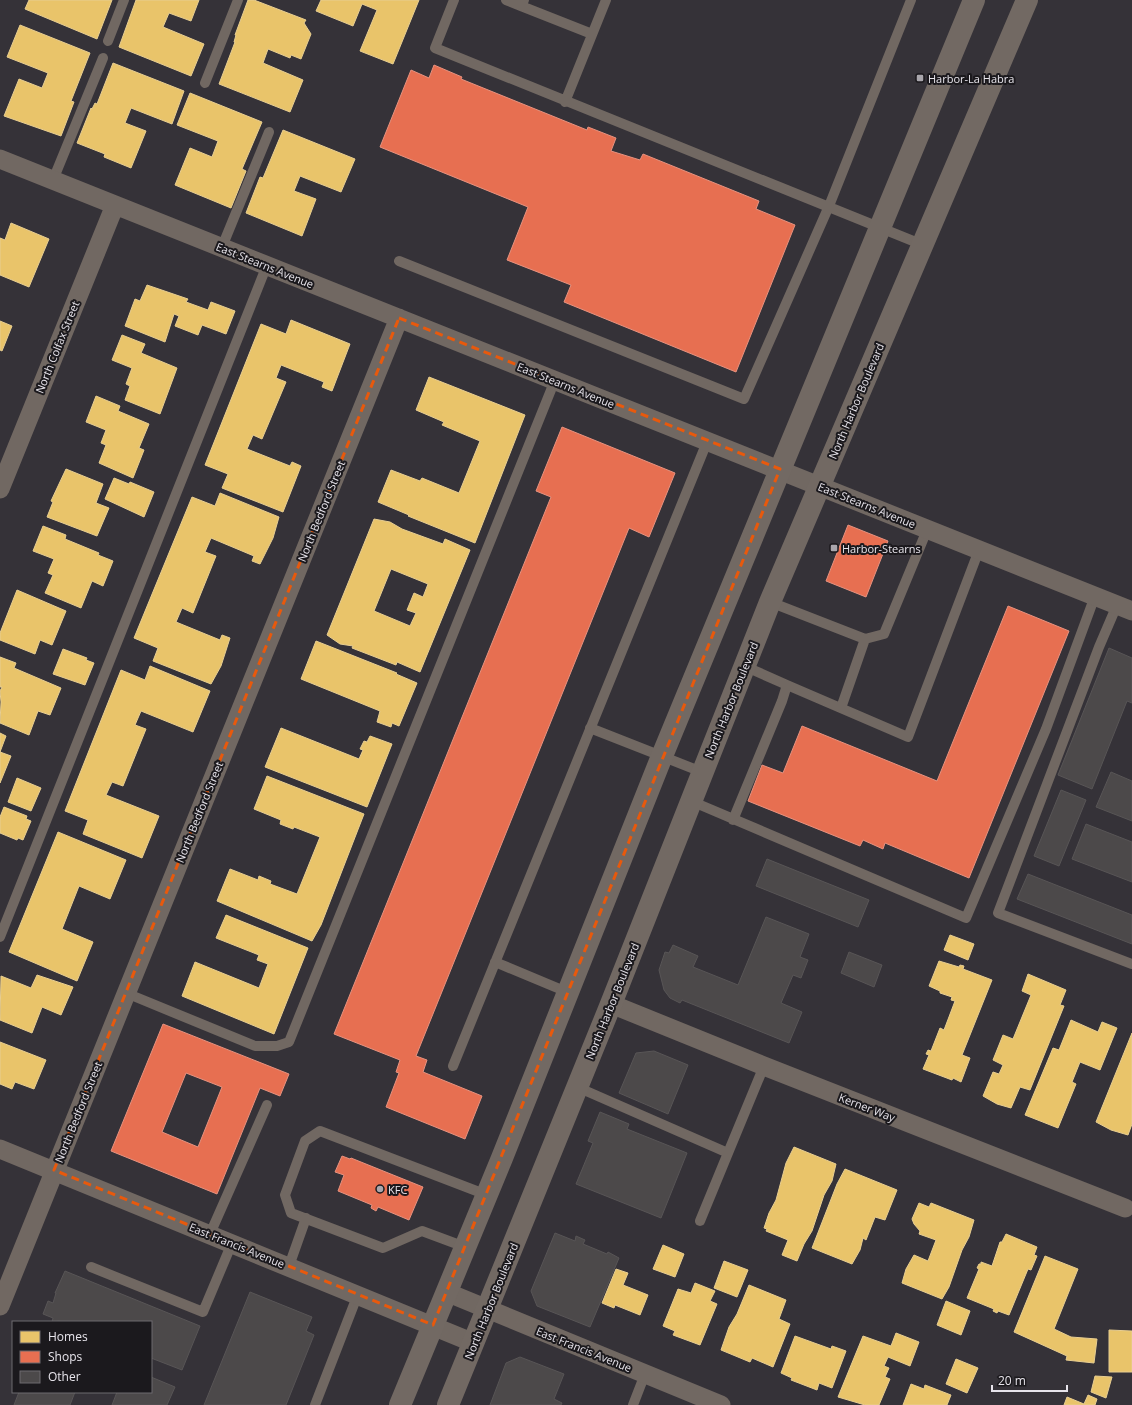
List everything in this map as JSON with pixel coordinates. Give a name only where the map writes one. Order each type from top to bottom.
[{"type":"main road","points":[[400,1405],[487,1195],[662,756],[941,76],[974,0]]},
{"type":"main road","name":"North Harbor Boulevard","points":[[448,1405],[488,1310],[611,1004],[770,602],[1028,0]]},
{"type":"street","name":"East Stearns Avenue","points":[[0,159],[707,442],[780,469],[927,530],[1124,608]]},
{"type":"street","name":"North Colfax Street","points":[[0,489],[115,205]]},
{"type":"street","name":"North Bedford Street","points":[[0,1306],[399,318]]},
{"type":"street","name":"Kerner Way","points":[[611,1004],[1125,1208]]},
{"type":"street","name":"East Francis Avenue","points":[[0,1149],[358,1294],[474,1343]]},
{"type":"street","name":"East Francis Avenue","points":[[446,1292],[721,1405]]},
{"type":"lane","points":[[108,41],[124,0]]},
{"type":"lane","points":[[205,83],[238,0]]},
{"type":"lane","points":[[454,0],[436,48],[565,102],[829,206],[923,245]]},
{"type":"lane","points":[[506,0],[522,3],[592,34]]},
{"type":"lane","points":[[565,102],[606,0]]},
{"type":"lane","points":[[399,261],[744,399],[829,206],[911,0]]},
{"type":"lane","points":[[53,180],[103,58]]},
{"type":"lane","points":[[222,247],[270,132]]},
{"type":"lane","points":[[0,937],[267,265]]},
{"type":"lane","points":[[126,993],[255,1046],[277,1046],[289,1042],[555,380]]},
{"type":"lane","points":[[453,1066],[707,442]]},
{"type":"lane","points":[[770,602],[865,639],[884,634],[927,530]]},
{"type":"lane","points":[[744,666],[908,736],[979,550]]},
{"type":"lane","points":[[691,801],[966,918],[1046,730],[1095,596]]},
{"type":"lane","points":[[1124,608],[1099,647],[998,913],[1132,964]]},
{"type":"lane","points":[[840,708],[865,639]]},
{"type":"lane","points":[[733,820],[782,701],[787,685]]},
{"type":"lane","points":[[590,728],[702,772]]},
{"type":"lane","points":[[495,962],[567,992]]},
{"type":"lane","points":[[700,1221],[764,1066]]},
{"type":"lane","points":[[577,1087],[728,1153]]},
{"type":"lane","points":[[210,1234],[267,1105]]},
{"type":"lane","points":[[465,1247],[422,1231],[383,1248],[291,1213],[285,1195],[306,1141],[320,1131],[487,1195]]},
{"type":"lane","points":[[289,1266],[306,1218]]},
{"type":"lane","points":[[91,1267],[203,1312],[232,1243]]},
{"type":"lane","points":[[315,1405],[358,1294]]},
{"type":"lane","points":[[632,1405],[645,1374]]},
{"type":"highlighted area","points":[[399,318],[780,469],[433,1325],[54,1170]]},
{"type":"building: Homes","points":[[29,0],[112,0],[97,39],[25,9]]},
{"type":"building: Homes","points":[[136,0],[199,0],[191,21],[169,13],[163,27],[204,44],[191,76],[119,47]]},
{"type":"building: Homes","points":[[248,0],[254,0],[306,20],[304,23],[311,34],[301,59],[291,55],[290,58],[268,49],[263,63],[303,80],[290,112],[219,84],[235,42],[235,35]]},
{"type":"building: Homes","points":[[321,0],[419,0],[393,64],[360,51],[377,10],[362,4],[353,26],[316,11]]},
{"type":"building: Homes","points":[[20,25],[90,53],[71,101],[74,102],[61,136],[4,116],[19,79],[42,88],[48,73],[7,57]]},
{"type":"building: Homes","points":[[113,63],[184,91],[172,124],[131,108],[125,123],[146,131],[131,168],[104,157],[105,154],[77,143],[91,108],[92,109],[95,103],[97,104]]},
{"type":"building: Homes","points":[[190,93],[262,122],[242,169],[246,171],[231,208],[175,185],[190,148],[212,157],[218,141],[177,125]]},
{"type":"building: Homes","points":[[283,130],[355,159],[341,192],[300,176],[294,191],[316,199],[302,236],[246,213],[260,177],[263,178]]},
{"type":"building: Homes","points":[[11,223],[49,239],[29,287],[0,275],[0,238],[5,240]]},
{"type":"building: Homes","points":[[147,285],[188,299],[186,302],[208,310],[211,302],[235,311],[226,334],[202,325],[198,335],[175,326],[179,316],[174,314],[165,342],[125,326],[135,299],[140,301]]},
{"type":"building: Homes","points":[[291,320],[350,344],[332,391],[322,387],[324,382],[281,365],[276,378],[286,382],[262,439],[253,435],[247,449],[290,466],[292,462],[301,466],[283,512],[222,488],[228,474],[205,465],[261,324],[286,334]]},
{"type":"building: Homes","points":[[0,321],[12,326],[2,351],[0,350]]},
{"type":"building: Homes","points":[[122,335],[145,344],[141,353],[177,368],[160,414],[125,400],[130,386],[126,384],[132,368],[112,360]]},
{"type":"building: Homes","points":[[429,377],[525,415],[475,543],[408,516],[409,515],[378,502],[391,470],[420,481],[422,478],[459,493],[480,441],[442,425],[444,422],[416,410]]},
{"type":"building: Homes","points":[[96,396],[120,406],[118,411],[149,424],[139,448],[144,450],[133,478],[99,463],[106,445],[101,443],[106,430],[86,422]]},
{"type":"building: Homes","points":[[66,469],[103,484],[96,503],[109,508],[97,536],[47,517],[53,502],[51,501]]},
{"type":"building: Homes","points":[[114,478],[129,484],[130,482],[154,492],[144,517],[105,499]]},
{"type":"building: Homes","points":[[220,493],[279,517],[273,538],[260,564],[252,561],[254,556],[211,538],[205,552],[216,556],[193,613],[182,608],[176,622],[220,640],[222,635],[230,638],[221,666],[211,684],[153,661],[158,648],[134,638],[192,497],[215,506]]},
{"type":"building: Homes","points":[[374,519],[390,522],[402,529],[443,544],[445,539],[470,550],[420,672],[397,662],[396,665],[352,648],[353,646],[340,644],[327,635]],"holes":[[[391,569],[428,584],[423,597],[414,593],[407,610],[416,613],[410,626],[374,611]]]},
{"type":"building: Homes","points":[[43,526],[66,535],[65,539],[99,553],[98,555],[113,561],[103,586],[92,581],[81,608],[45,593],[53,575],[48,573],[54,559],[33,551]]},
{"type":"building: Homes","points":[[17,590],[66,611],[52,645],[40,640],[35,654],[0,640],[0,633]]},
{"type":"building: Homes","points":[[316,641],[397,673],[396,674],[417,683],[399,726],[392,723],[391,727],[377,722],[380,711],[301,679]]},
{"type":"building: Homes","points":[[63,649],[87,658],[86,660],[94,663],[85,685],[53,674]]},
{"type":"building: Homes","points":[[0,657],[16,663],[14,668],[61,688],[50,715],[38,711],[29,735],[0,723],[0,691],[2,687],[0,687]]},
{"type":"building: Homes","points":[[150,666],[210,691],[193,732],[141,711],[135,725],[146,729],[123,786],[112,782],[106,795],[159,816],[142,858],[83,834],[88,820],[65,811],[121,670],[145,680]]},
{"type":"building: Homes","points":[[281,728],[359,759],[363,750],[360,749],[364,741],[367,742],[370,736],[392,744],[367,807],[265,767]]},
{"type":"building: Homes","points":[[0,733],[6,736],[0,752]]},
{"type":"building: Homes","points":[[0,752],[11,756],[0,783]]},
{"type":"building: Homes","points":[[267,776],[364,814],[321,925],[312,941],[217,901],[230,869],[258,880],[259,876],[271,881],[270,884],[297,894],[320,837],[294,827],[293,829],[280,824],[281,820],[254,809]]},
{"type":"building: Homes","points":[[17,778],[41,788],[31,811],[8,802]]},
{"type":"building: Homes","points":[[4,807],[27,816],[26,819],[31,821],[23,840],[18,838],[17,840],[0,833],[0,817]]},
{"type":"building: Homes","points":[[58,832],[126,860],[110,899],[79,886],[62,929],[93,942],[77,981],[9,952]]},
{"type":"building: Homes","points":[[226,915],[308,948],[274,1034],[182,996],[195,962],[259,988],[268,964],[257,960],[259,955],[216,938]]},
{"type":"building: Homes","points":[[950,935],[974,944],[968,960],[944,950]]},
{"type":"building: Homes","points":[[939,961],[959,967],[960,965],[964,966],[963,969],[992,980],[962,1055],[970,1058],[961,1082],[923,1069],[929,1055],[926,1054],[928,1050],[931,1051],[940,1028],[944,1030],[955,1001],[951,1000],[952,997],[940,993],[940,991],[929,986]]},
{"type":"building: Homes","points":[[1028,974],[1066,990],[1060,1005],[1064,1006],[1030,1090],[1020,1087],[1011,1108],[997,1104],[983,1096],[993,1072],[999,1074],[1003,1065],[993,1060],[1003,1035],[1013,1039],[1031,995],[1022,991]]},
{"type":"building: Homes","points":[[37,975],[73,987],[61,1015],[42,1007],[32,1033],[0,1020],[1,976],[31,988]]},
{"type":"building: Homes","points":[[1071,1020],[1098,1032],[1102,1022],[1117,1028],[1100,1070],[1080,1062],[1072,1082],[1076,1084],[1058,1128],[1025,1115],[1053,1048],[1059,1050]]},
{"type":"building: Homes","points":[[1132,1033],[1132,1124],[1128,1135],[1111,1130],[1096,1122]]},
{"type":"building: Homes","points":[[0,1042],[46,1060],[34,1089],[15,1082],[12,1089],[0,1084]]},
{"type":"building: Homes","points":[[794,1147],[836,1164],[832,1181],[824,1195],[812,1231],[804,1244],[797,1261],[782,1255],[788,1240],[766,1231],[767,1229],[764,1228],[769,1213],[776,1200],[786,1163]]},
{"type":"building: Homes","points":[[845,1169],[897,1190],[885,1220],[875,1217],[866,1240],[863,1238],[860,1250],[852,1264],[812,1248],[837,1184]]},
{"type":"building: Homes","points":[[919,1203],[929,1207],[931,1203],[974,1220],[969,1237],[962,1250],[949,1287],[942,1299],[902,1283],[906,1269],[914,1255],[928,1261],[936,1240],[919,1234],[920,1231],[914,1224],[912,1219]]},
{"type":"building: Homes","points":[[1006,1234],[1037,1247],[1034,1255],[1037,1256],[1031,1270],[1028,1269],[1009,1315],[998,1311],[997,1313],[993,1311],[994,1309],[967,1298],[979,1269],[977,1268],[979,1264],[981,1264],[981,1262],[992,1266],[1000,1242],[1002,1242]]},
{"type":"building: Homes","points":[[663,1245],[684,1254],[675,1277],[653,1269]]},
{"type":"building: Homes","points":[[1045,1256],[1078,1269],[1054,1329],[1071,1337],[1097,1339],[1094,1363],[1066,1360],[1067,1356],[1014,1332]]},
{"type":"building: Homes","points":[[724,1261],[748,1270],[737,1297],[714,1288]]},
{"type":"building: Homes","points":[[616,1269],[628,1273],[623,1285],[648,1295],[640,1315],[615,1305],[614,1308],[602,1303]]},
{"type":"building: Homes","points":[[695,1283],[715,1291],[710,1301],[717,1304],[700,1345],[673,1335],[675,1331],[663,1326],[678,1289],[691,1293]]},
{"type":"building: Homes","points":[[749,1285],[786,1300],[779,1319],[790,1324],[773,1367],[752,1358],[750,1362],[721,1350],[729,1327],[737,1314]]},
{"type":"building: Homes","points":[[946,1301],[970,1311],[961,1335],[937,1325]]},
{"type":"building: Homes","points":[[1109,1330],[1132,1331],[1132,1372],[1109,1372]]},
{"type":"building: Homes","points":[[896,1333],[919,1342],[910,1366],[888,1357],[884,1366],[889,1368],[885,1377],[890,1379],[879,1405],[865,1405],[838,1397],[863,1336],[891,1346]]},
{"type":"building: Homes","points":[[795,1336],[831,1349],[832,1346],[846,1351],[832,1388],[819,1383],[817,1390],[791,1380],[792,1378],[781,1373]]},
{"type":"building: Homes","points":[[956,1359],[978,1368],[967,1393],[946,1384]]},
{"type":"building: Homes","points":[[1095,1376],[1112,1377],[1106,1398],[1091,1392]]},
{"type":"building: Homes","points":[[911,1384],[924,1389],[925,1385],[951,1395],[947,1405],[903,1405]]},
{"type":"building: Homes","points":[[1088,1395],[1097,1399],[1095,1405],[1064,1405],[1067,1397],[1084,1404]]},
{"type":"building: Shops","points":[[434,65],[462,77],[461,79],[587,130],[588,127],[616,138],[611,151],[640,160],[643,154],[759,201],[756,209],[795,225],[736,372],[564,302],[571,285],[507,260],[528,207],[380,147],[411,70],[429,78]]},
{"type":"building: Shops","points":[[562,427],[675,473],[649,537],[629,528],[416,1056],[427,1060],[423,1072],[482,1096],[465,1139],[386,1107],[399,1073],[396,1072],[400,1060],[334,1034],[551,497],[536,491]]},
{"type":"building: Shops","points":[[848,525],[888,541],[866,597],[826,581]]},
{"type":"building: Shops","points":[[1008,606],[1069,631],[969,878],[885,843],[883,849],[863,840],[860,846],[748,801],[762,765],[783,773],[802,726],[937,781]]},
{"type":"building: Shops","points":[[163,1024],[289,1074],[280,1096],[260,1088],[217,1194],[111,1151]],"holes":[[[186,1073],[222,1087],[198,1147],[162,1132]]]},
{"type":"building: Shops","points":[[342,1156],[351,1158],[423,1187],[409,1220],[378,1207],[376,1211],[371,1208],[372,1205],[338,1191],[344,1175],[335,1172]]},
{"type":"building: Other","points":[[1109,648],[1132,658],[1132,703],[1127,701],[1092,789],[1058,775]]},
{"type":"building: Other","points":[[1111,772],[1132,781],[1132,821],[1096,807]]},
{"type":"building: Other","points":[[1061,790],[1086,800],[1059,866],[1034,856]]},
{"type":"building: Other","points":[[1086,824],[1132,842],[1132,882],[1072,859]]},
{"type":"building: Other","points":[[767,859],[869,900],[858,927],[756,886]]},
{"type":"building: Other","points":[[1028,874],[1132,915],[1132,944],[1017,899]]},
{"type":"building: Other","points":[[766,917],[809,934],[800,957],[808,960],[801,978],[793,975],[781,1003],[802,1012],[789,1043],[682,1000],[680,1003],[670,998],[664,990],[659,970],[665,952],[669,953],[673,945],[698,956],[693,967],[738,985]]},
{"type":"building: Other","points":[[849,952],[882,965],[874,987],[841,973]]},
{"type":"building: Other","points":[[654,1051],[688,1065],[668,1114],[619,1093],[636,1053]]},
{"type":"building: Other","points":[[600,1112],[629,1124],[627,1129],[687,1153],[661,1218],[576,1184],[593,1143],[588,1141]]},
{"type":"building: Other","points":[[555,1233],[575,1241],[576,1236],[585,1240],[583,1244],[607,1254],[608,1252],[619,1258],[590,1327],[537,1306],[531,1291]]},
{"type":"building: Other","points":[[65,1271],[200,1326],[182,1370],[152,1358],[152,1321],[52,1321],[53,1318],[43,1314],[48,1301],[53,1303],[55,1293]]},
{"type":"building: Other","points":[[250,1292],[312,1317],[306,1331],[314,1335],[286,1405],[204,1405]]},
{"type":"building: Other","points":[[520,1357],[564,1374],[554,1399],[562,1403],[561,1405],[490,1405],[506,1363]]},
{"type":"building: Other","points":[[152,1377],[175,1387],[167,1405],[112,1405],[117,1393],[152,1393]]},
{"type":"building: Other","points":[[19,1393],[75,1393],[70,1405],[14,1405]]},
{"type":"place","name":"Harbor-La Habra","points":[[920,78]]},
{"type":"place","name":"Harbor-Stearns","points":[[834,548]]},
{"type":"place","name":"KFC","points":[[380,1189]]}]
